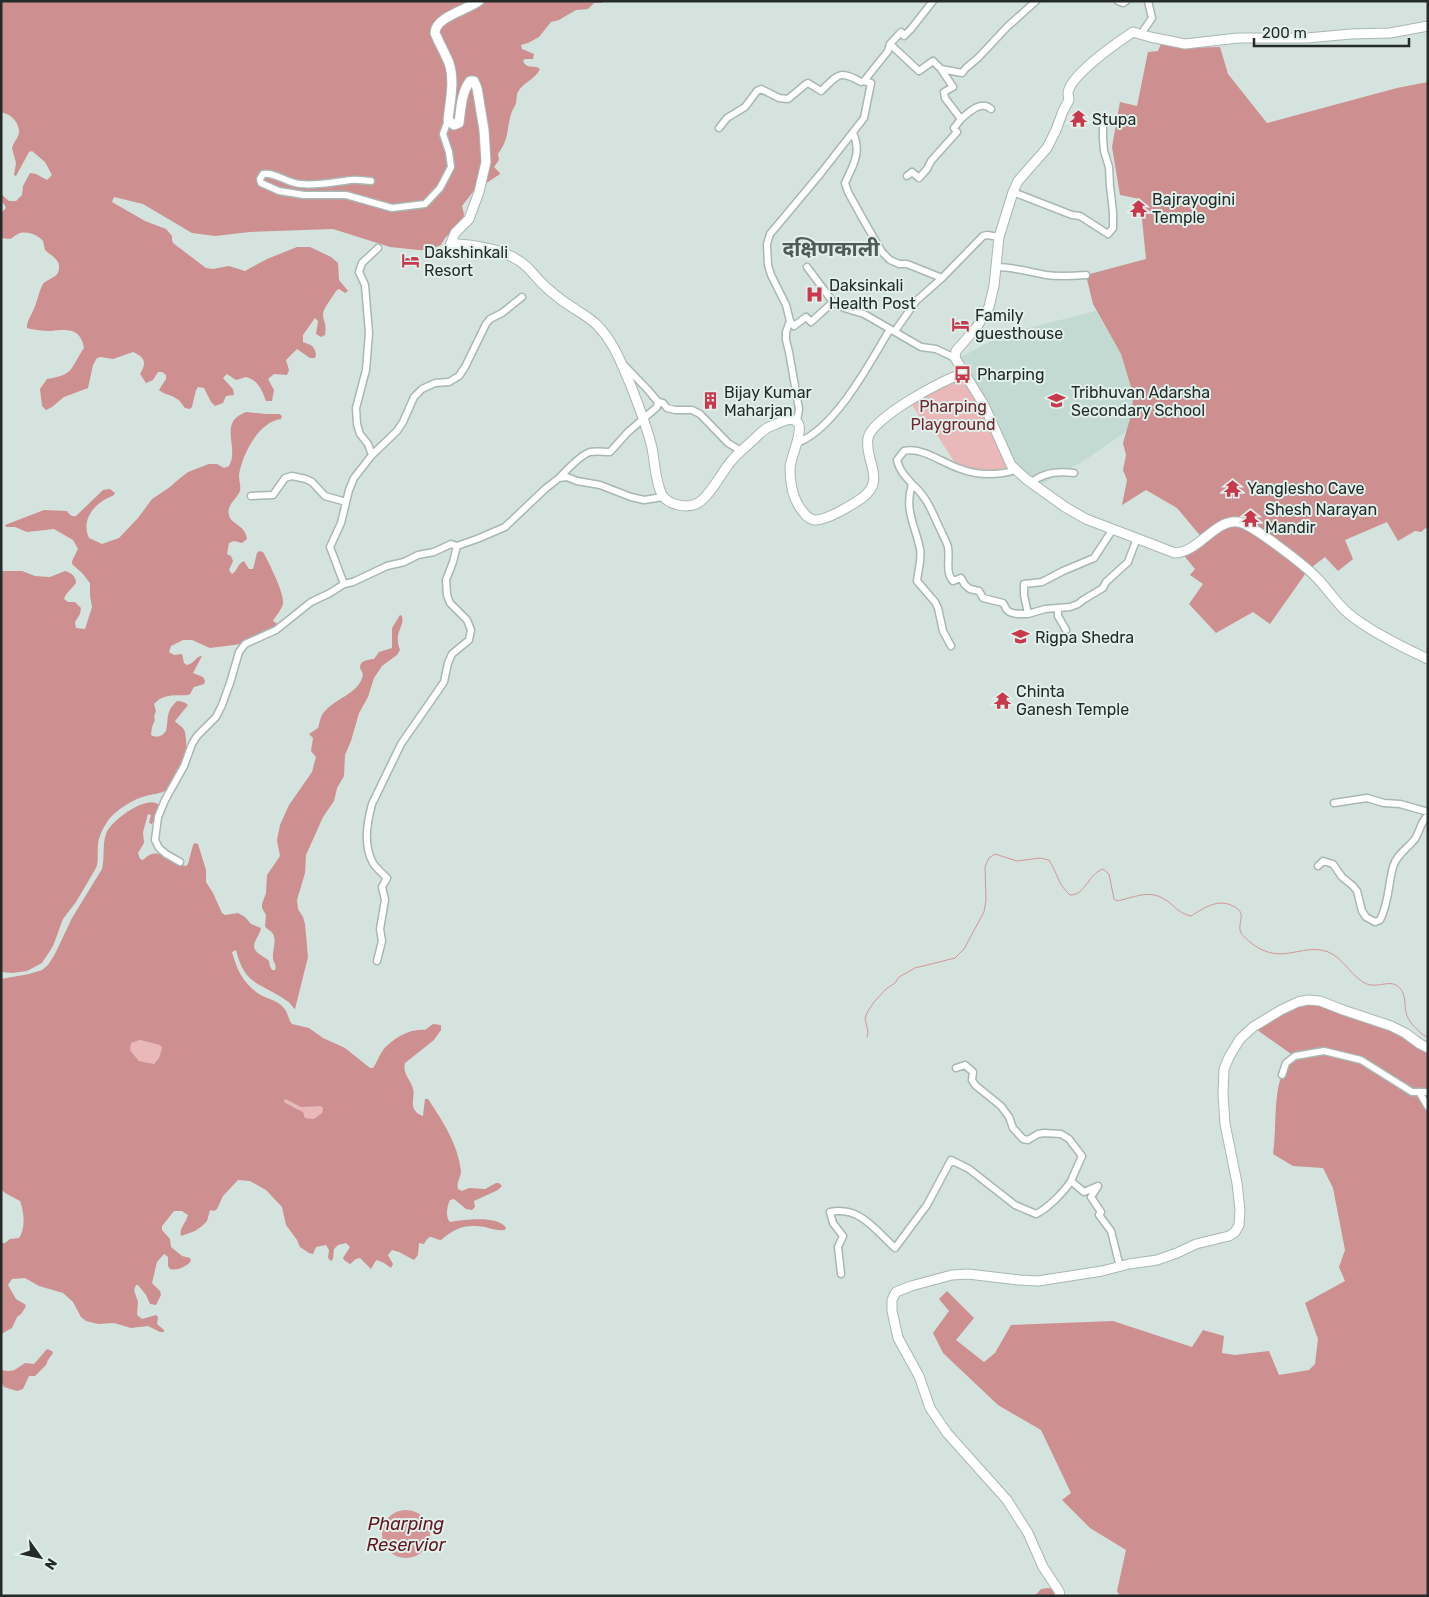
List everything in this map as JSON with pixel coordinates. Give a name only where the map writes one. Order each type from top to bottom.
[{"type":"main road","points":[[480,1],[444,19],[435,29],[450,69],[448,120],[454,125],[459,123],[460,108],[466,86],[470,81],[474,81],[477,88],[484,136],[485,164],[479,192],[469,219],[453,236],[446,254],[458,244],[483,247],[516,260],[554,294],[569,306],[588,317],[599,327],[608,338],[622,363],[644,417],[658,483],[663,497],[681,506],[697,503],[714,485],[732,459],[741,450],[764,430],[791,419],[799,424],[797,443],[790,467],[793,494],[800,509],[806,516],[813,520],[830,516],[862,498],[870,490],[874,482],[868,438],[872,429],[894,410],[932,386],[953,376],[963,374]]},
{"type":"main road","points":[[1428,26],[1390,34],[1351,34],[1300,38],[1238,38],[1185,44],[1133,32],[1120,40],[1077,76],[1071,84],[1068,94],[1069,100],[1047,148],[1018,181],[999,237],[992,297],[976,328],[956,351],[955,358],[963,374],[984,405],[1011,465],[1031,483],[1065,507],[1086,519],[1175,553],[1190,548],[1226,524],[1242,523],[1276,545],[1314,575],[1349,614],[1393,642],[1428,659]]},
{"type":"main road","points":[[1060,1596],[1059,1591],[1043,1567],[1023,1524],[1007,1500],[947,1433],[930,1408],[919,1376],[898,1338],[892,1311],[892,1300],[896,1292],[903,1288],[952,1275],[968,1274],[1038,1281],[1076,1276],[1157,1260],[1202,1242],[1229,1236],[1235,1232],[1239,1225],[1240,1210],[1226,1124],[1224,1069],[1240,1039],[1254,1027],[1298,1002],[1308,1000],[1320,1001],[1391,1026],[1428,1048]]},
{"type":"street","points":[[864,81],[888,51],[890,44],[901,32],[904,36],[911,29],[933,1]]},
{"type":"street","points":[[941,69],[962,73],[1007,27],[1036,1]]},
{"type":"street","points":[[1118,1],[1123,3],[1126,1]]},
{"type":"street","points":[[1140,34],[1152,18],[1148,1]]},
{"type":"street","points":[[890,44],[918,71],[933,61],[941,69],[953,87],[944,92],[945,98],[961,119]]},
{"type":"street","points":[[720,128],[727,118],[745,107],[757,91],[761,89],[779,98],[788,99],[806,84],[821,91],[839,75],[845,74],[862,82],[871,83],[864,118],[770,234],[767,244],[768,265],[771,275],[786,305],[790,321],[794,326],[806,317],[812,322],[833,302]]},
{"type":"street","points":[[907,176],[912,172],[919,178],[927,170],[931,161],[957,132],[954,128],[961,119],[981,105],[987,106],[990,109]]},
{"type":"street","points":[[1013,192],[1072,215],[1080,216],[1108,234],[1113,228],[1109,167],[1104,151],[1103,117]]},
{"type":"street","points":[[371,181],[354,180],[324,185],[298,184],[272,174],[263,174],[260,179],[261,183],[279,190],[304,195],[346,195],[392,208],[425,204],[440,188],[451,167],[449,152],[443,134],[448,120]]},
{"type":"street","points":[[853,133],[858,144],[856,156],[845,183],[848,192],[882,252],[890,260],[899,264],[907,264],[942,278]]},
{"type":"street","points":[[797,443],[814,434],[827,423],[864,376],[893,330],[916,301],[942,278],[983,236],[999,237]]},
{"type":"street","points":[[372,455],[368,444],[360,434],[357,424],[356,408],[366,370],[369,333],[365,285],[359,272],[362,263],[378,248]]},
{"type":"street","points":[[996,267],[1070,277],[1086,274]]},
{"type":"street","points":[[807,268],[833,302],[844,308],[864,314],[921,348],[936,349],[955,358]]},
{"type":"street","points":[[344,584],[330,547],[341,523],[354,478],[372,455],[397,431],[414,397],[422,389],[435,383],[449,382],[459,376],[486,324],[490,319],[502,313],[522,297]]},
{"type":"street","points":[[790,321],[786,332],[786,340],[799,409],[797,421]]},
{"type":"street","points":[[622,363],[658,402],[663,403],[667,408],[692,410],[700,414],[728,443],[741,450]]},
{"type":"street","points":[[180,862],[159,848],[155,840],[158,817],[184,766],[192,744],[197,736],[216,717],[230,683],[239,652],[245,644],[276,630],[311,602],[344,584],[418,555],[434,552],[452,544],[457,546],[505,527],[571,465],[587,453],[610,452],[628,432],[657,407],[658,402]]},
{"type":"street","points":[[1016,470],[992,475],[975,473],[917,450],[909,449],[904,451],[897,460],[901,471],[927,500],[937,521],[948,548],[951,579],[953,581],[961,578],[964,585],[979,592],[983,598],[1003,603],[1007,610],[1012,613],[1022,614],[1078,604],[1103,588],[1106,582],[1128,562],[1137,538]]},
{"type":"street","points":[[1031,483],[1049,473],[1058,471],[1074,473]]},
{"type":"street","points":[[251,496],[273,495],[285,478],[298,476],[312,482],[325,496],[346,502]]},
{"type":"street","points":[[559,478],[567,477],[600,485],[644,500],[663,497]]},
{"type":"street","points":[[912,484],[908,496],[909,507],[920,549],[920,568],[917,581],[935,602],[943,631],[951,646]]},
{"type":"street","points":[[1028,614],[1024,584],[1042,582],[1094,558],[1113,530]]},
{"type":"street","points":[[377,961],[382,941],[380,928],[385,900],[382,887],[386,878],[374,864],[368,851],[366,836],[369,814],[401,744],[444,682],[452,654],[469,640],[471,630],[467,620],[450,603],[447,595],[446,580],[457,546]]},
{"type":"street","points":[[1058,609],[1058,616],[1066,630]]},
{"type":"street","points":[[1318,866],[1324,861],[1333,864],[1342,877],[1357,892],[1366,917],[1374,922],[1380,920],[1387,903],[1395,860],[1414,839],[1428,813],[1400,804],[1384,803],[1367,798],[1334,802]]},
{"type":"street","points":[[1282,1075],[1286,1063],[1295,1056],[1324,1051],[1361,1060],[1412,1092],[1428,1092]]},
{"type":"street","points":[[841,1274],[838,1243],[843,1236],[833,1223],[830,1212],[840,1210],[856,1214],[870,1224],[895,1248],[927,1205],[951,1160],[969,1169],[1015,1205],[1036,1214],[1044,1210],[1066,1189],[1071,1181],[1082,1156],[1069,1139],[1061,1134],[1044,1133],[1028,1140],[1023,1139],[1013,1128],[1009,1117],[1001,1106],[975,1085],[972,1080],[973,1072],[965,1065],[956,1068]]},
{"type":"street","points":[[1419,1092],[1428,1107]]},
{"type":"street","points":[[1071,1181],[1084,1192],[1098,1186],[1091,1197],[1101,1212],[1099,1215],[1101,1219],[1110,1231],[1120,1267]]},
{"type":"shaded area","points":[[1,1],[604,1],[594,3],[588,9],[576,10],[559,20],[551,22],[539,37],[521,45],[522,49],[534,54],[533,59],[525,59],[523,61],[525,64],[540,69],[517,93],[506,138],[498,154],[499,160],[494,167],[500,174],[476,188],[462,206],[463,220],[445,238],[441,245],[428,250],[390,247],[333,229],[250,232],[215,236],[192,233],[143,204],[114,197],[112,202],[145,221],[166,229],[172,236],[173,243],[206,268],[213,269],[229,266],[245,271],[267,259],[297,247],[310,247],[331,257],[338,263],[339,280],[348,291],[345,293],[339,289],[336,291],[325,309],[323,314],[326,328],[325,335],[321,337],[316,334],[318,321],[315,318],[303,335],[303,342],[313,347],[316,354],[315,358],[310,358],[297,349],[286,360],[289,370],[287,375],[274,374],[268,379],[274,390],[272,401],[266,401],[261,389],[254,380],[246,377],[236,380],[227,374],[223,378],[233,389],[234,395],[226,396],[223,403],[215,406],[204,388],[198,387],[192,407],[190,409],[185,408],[178,400],[159,390],[166,379],[166,375],[162,372],[158,372],[153,380],[146,383],[140,374],[144,367],[144,361],[133,352],[113,359],[97,358],[93,365],[88,388],[64,397],[46,410],[42,406],[40,389],[47,379],[63,375],[71,370],[84,348],[80,337],[72,331],[45,331],[27,328],[43,284],[57,274],[59,265],[45,250],[43,241],[35,235],[21,233],[10,239],[1,238],[1,213],[6,208],[1,201],[1,194],[9,201],[16,201],[22,195],[23,186],[30,173],[47,180],[52,175],[45,162],[32,151],[29,152],[16,176],[14,175],[16,163],[12,148],[19,129],[11,116],[1,113]]},
{"type":"shaded area","points":[[1162,41],[1184,48],[1220,47],[1228,74],[1267,123],[1397,88],[1428,82],[1428,526],[1421,532],[1415,531],[1398,541],[1387,522],[1345,540],[1353,559],[1338,571],[1325,557],[1308,570],[1270,624],[1253,612],[1216,633],[1189,604],[1203,584],[1190,575],[1195,569],[1181,552],[1203,539],[1177,508],[1146,490],[1122,505],[1127,480],[1123,470],[1126,455],[1123,443],[1132,412],[1133,397],[1121,354],[1093,304],[1086,275],[1146,259],[1140,199],[1120,195],[1112,147],[1120,102],[1137,106],[1148,52],[1158,51]]},
{"type":"shaded area","name":"Tribhuvan Adarsha Secondary School","points":[[1096,311],[1121,354],[1131,387],[1133,397],[1132,412],[1127,431],[1085,460],[1037,487],[1016,470],[956,360],[1004,334]]},
{"type":"shaded area","points":[[246,412],[279,414],[282,416],[281,419],[273,421],[258,433],[244,458],[239,475],[240,491],[228,511],[232,521],[244,530],[247,539],[242,543],[234,541],[229,543],[227,554],[231,556],[233,561],[229,570],[232,574],[244,561],[249,569],[253,569],[257,553],[259,551],[263,552],[276,578],[283,599],[283,604],[273,621],[279,625],[241,644],[210,648],[192,640],[183,640],[171,646],[169,652],[174,655],[182,654],[184,663],[187,665],[202,656],[193,673],[203,677],[205,681],[204,684],[194,687],[188,695],[164,697],[154,704],[156,711],[151,735],[157,737],[163,735],[166,731],[169,712],[173,705],[177,701],[188,705],[175,721],[182,727],[186,737],[186,755],[180,769],[168,789],[132,801],[117,811],[108,821],[99,838],[96,868],[76,902],[63,919],[53,946],[42,963],[27,971],[1,972],[1,571],[22,571],[35,576],[50,577],[65,571],[72,574],[76,583],[64,599],[68,602],[75,602],[81,608],[75,622],[76,628],[85,629],[92,607],[90,583],[72,563],[78,549],[73,540],[54,529],[27,532],[15,527],[6,527],[5,525],[44,510],[67,511],[71,516],[76,516],[103,490],[110,489],[115,493],[114,495],[105,499],[91,512],[86,527],[89,538],[102,544],[119,538],[138,518],[152,499],[188,472],[209,464],[217,464],[224,468],[229,466],[232,459],[231,429],[233,422],[237,417]]},
{"type":"shaded area","points":[[400,615],[402,616],[402,624],[398,634],[400,650],[397,655],[382,666],[374,678],[368,697],[359,713],[345,755],[344,776],[337,788],[334,801],[323,817],[306,855],[305,873],[297,900],[298,909],[305,924],[308,957],[295,1009],[278,995],[249,977],[244,971],[236,950],[232,952],[236,965],[245,981],[259,994],[281,1005],[292,1024],[309,1028],[323,1038],[345,1048],[370,1068],[373,1068],[383,1050],[397,1038],[408,1032],[425,1030],[433,1024],[441,1025],[441,1030],[434,1040],[405,1063],[404,1067],[413,1091],[414,1109],[423,1116],[425,1099],[428,1099],[444,1124],[457,1151],[461,1171],[458,1189],[462,1191],[469,1188],[485,1189],[496,1183],[502,1186],[498,1190],[474,1201],[475,1207],[472,1210],[466,1209],[454,1199],[450,1200],[447,1208],[447,1217],[450,1222],[480,1219],[496,1221],[506,1228],[505,1230],[467,1226],[452,1232],[441,1240],[430,1237],[424,1244],[419,1243],[418,1255],[414,1260],[392,1250],[388,1255],[393,1264],[391,1268],[377,1260],[371,1269],[360,1258],[350,1264],[344,1260],[343,1258],[350,1247],[346,1243],[338,1245],[334,1249],[331,1261],[328,1258],[329,1250],[326,1245],[316,1247],[313,1254],[300,1247],[286,1225],[282,1207],[266,1190],[250,1181],[238,1180],[223,1196],[217,1209],[214,1211],[210,1210],[207,1221],[195,1231],[181,1236],[181,1230],[188,1215],[182,1211],[174,1211],[162,1226],[162,1230],[170,1239],[171,1247],[182,1256],[190,1258],[191,1261],[184,1267],[170,1269],[168,1257],[164,1254],[157,1262],[152,1283],[160,1291],[161,1295],[156,1305],[150,1304],[138,1285],[136,1285],[134,1290],[138,1302],[137,1315],[142,1319],[156,1315],[158,1317],[157,1324],[164,1332],[148,1326],[131,1328],[114,1323],[98,1324],[86,1321],[81,1317],[73,1302],[63,1293],[39,1286],[25,1278],[12,1279],[8,1285],[16,1299],[26,1305],[12,1328],[1,1334],[1,1243],[19,1238],[23,1230],[24,1220],[20,1201],[1,1189],[1,979],[29,974],[42,970],[48,965],[72,918],[102,869],[105,838],[109,828],[130,810],[147,803],[159,805],[152,824],[149,823],[151,815],[148,814],[143,832],[144,843],[138,853],[140,859],[143,860],[154,853],[186,866],[193,845],[195,843],[198,844],[206,870],[206,882],[222,913],[225,915],[238,913],[251,924],[261,928],[254,948],[269,961],[272,970],[275,970],[276,965],[273,961],[274,937],[265,926],[266,915],[262,904],[266,893],[267,875],[280,856],[277,840],[280,825],[289,805],[312,772],[316,757],[311,751],[313,738],[309,734],[318,728],[324,712],[358,686],[363,674],[360,665],[366,660],[374,659],[379,652],[392,648],[392,628]],"holes":[[[140,1040],[160,1045],[162,1048],[159,1058],[154,1064],[139,1061],[130,1050],[131,1043]],[[285,1099],[301,1107],[320,1106],[323,1108],[322,1113],[314,1119],[305,1118],[303,1112],[284,1102]]]},
{"type":"shaded area","points":[[1308,1000],[1378,1021],[1428,1048],[1428,1596],[1120,1596],[1117,1591],[1126,1550],[1090,1528],[1062,1500],[1071,1493],[1041,1430],[998,1405],[943,1353],[933,1333],[949,1311],[939,1299],[947,1291],[974,1318],[956,1340],[984,1362],[995,1353],[1011,1325],[1113,1321],[1192,1347],[1203,1330],[1224,1336],[1222,1353],[1235,1355],[1269,1351],[1279,1375],[1309,1370],[1315,1364],[1318,1339],[1305,1303],[1345,1281],[1339,1267],[1345,1250],[1333,1188],[1323,1168],[1293,1166],[1273,1154],[1278,1088],[1286,1065],[1294,1056],[1253,1027]]},
{"type":"shaded area","points":[[47,1349],[53,1353],[46,1365],[35,1376],[29,1376],[23,1389],[17,1391],[4,1387],[1,1381],[1,1370],[12,1371],[25,1363],[34,1364]]},
{"type":"shaded area","points":[[1041,1589],[1053,1589],[1056,1596],[1035,1596]]},
{"type":"green space","name":"Pharping Playground","points":[[963,374],[1016,470],[991,475],[957,466],[928,421],[919,416],[912,405]]},
{"type":"green space","points":[[140,1040],[160,1045],[162,1048],[159,1058],[154,1064],[139,1061],[130,1050],[131,1043]]},
{"type":"green space","points":[[285,1099],[299,1106],[320,1106],[323,1108],[322,1113],[314,1119],[305,1118],[300,1110],[284,1102]]},
{"type":"water","name":"Pharping Reservior","points":[[406,1510],[415,1512],[423,1517],[428,1525],[430,1534],[428,1543],[423,1551],[415,1556],[406,1558],[397,1556],[389,1551],[384,1543],[382,1534],[384,1525],[389,1517],[397,1512]]},
{"type":"waterway","points":[[867,1037],[868,1032],[865,1018],[868,1011],[874,1002],[899,977],[915,968],[955,958],[964,949],[984,912],[986,900],[985,867],[989,858],[995,854],[1017,861],[1040,858],[1049,860],[1060,882],[1070,895],[1080,892],[1093,876],[1103,869],[1109,874],[1114,899],[1117,901],[1146,894],[1158,896],[1168,901],[1182,913],[1191,916],[1206,907],[1217,904],[1222,903],[1233,906],[1241,914],[1241,933],[1262,950],[1280,954],[1321,950],[1334,955],[1357,978],[1367,984],[1396,985],[1404,995],[1407,1016],[1416,1028],[1428,1038]]},
{"type":"place","name":"Stupa","points":[[1078,119]]},
{"type":"place","name":"Bajrayogini Temple","points":[[1138,208]]},
{"type":"place","name":"Dakshinkali Resort","points":[[410,261]]},
{"type":"place","name":"Daksinkali Health Post","points":[[815,294]]},
{"type":"place","name":"Family guesthouse","points":[[961,324]]},
{"type":"place","name":"Pharping","points":[[963,374]]},
{"type":"place","name":"Bijay Kumar Maharjan","points":[[710,401]]},
{"type":"place","name":"Tribhuvan Adarsha Secondary School","points":[[1057,401]]},
{"type":"place","name":"Yanglesho Cave","points":[[1233,488]]},
{"type":"place","name":"Shesh Narayan Mandir","points":[[1251,518]]},
{"type":"place","name":"Rigpa Shedra","points":[[1021,637]]},
{"type":"place","name":"Chinta Ganesh Temple","points":[[1002,700]]},
{"type":"district","name":"दक्षि‍णकाली","points":[[831,249]]}]
